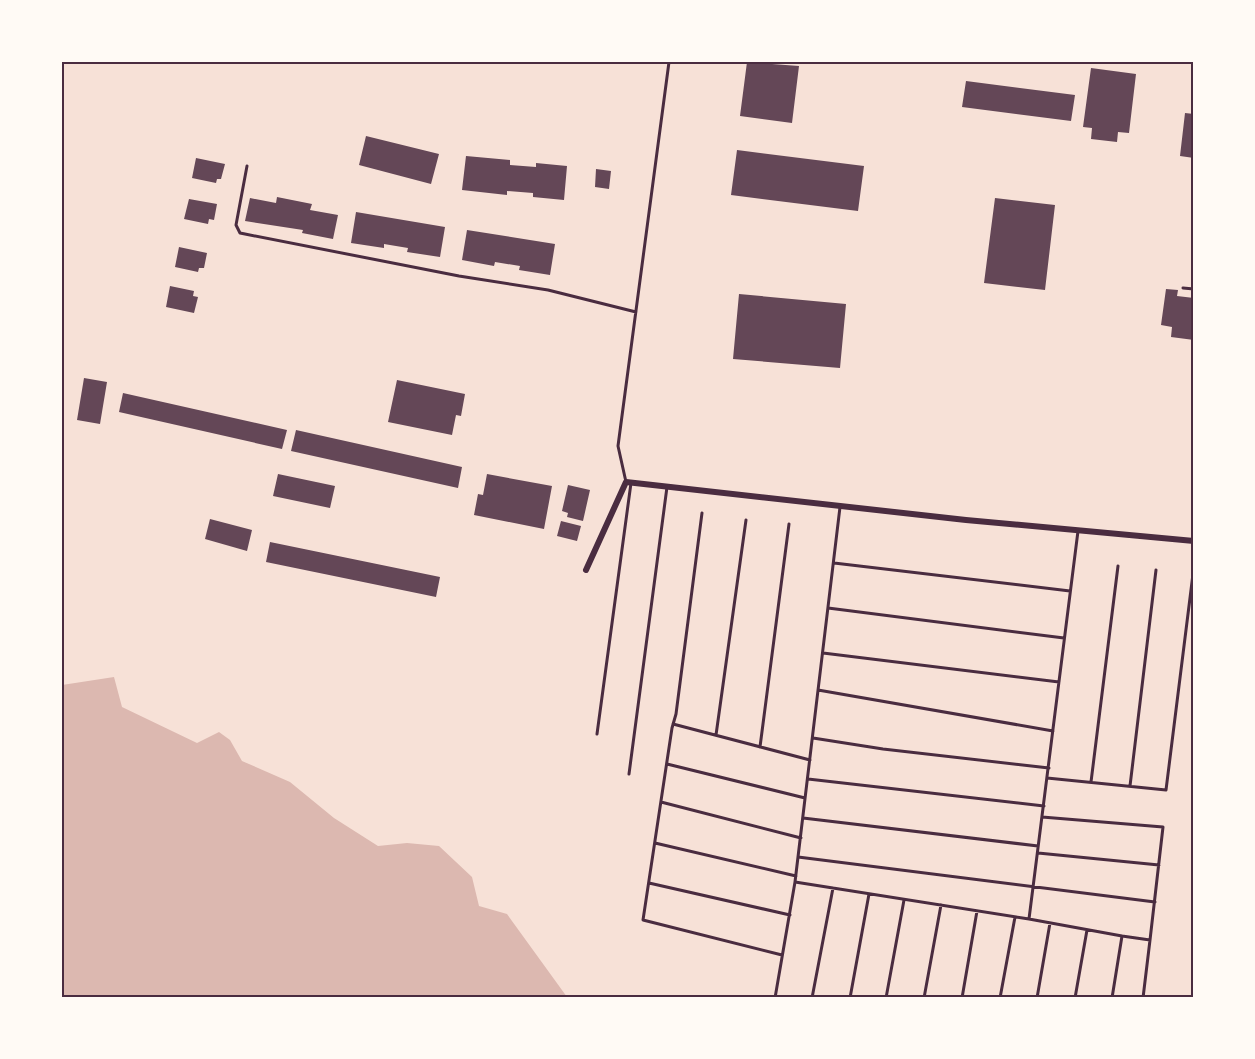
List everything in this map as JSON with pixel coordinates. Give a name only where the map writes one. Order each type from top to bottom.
[{"type":"street","points":[[586,570],[628,482],[1078,531],[1194,541]]},
{"type":"lane","points":[[597,735],[628,482],[618,446],[669,62]]},
{"type":"lane","points":[[247,166],[236,225],[240,233],[459,276],[548,290],[636,312]]},
{"type":"lane","points":[[1183,288],[1194,289]]},
{"type":"lane","points":[[629,774],[667,487]]},
{"type":"lane","points":[[775,998],[796,876],[840,506]]},
{"type":"lane","points":[[702,513],[643,920],[782,955]]},
{"type":"lane","points":[[716,735],[746,519]]},
{"type":"lane","points":[[760,747],[789,524]]},
{"type":"lane","points":[[1029,919],[1078,531]]},
{"type":"lane","points":[[834,563],[1071,591]]},
{"type":"lane","points":[[1091,782],[1118,566]]},
{"type":"lane","points":[[1047,778],[1166,790],[1194,566]]},
{"type":"lane","points":[[1130,786],[1156,570]]},
{"type":"lane","points":[[828,608],[1065,638]]},
{"type":"lane","points":[[823,653],[1059,682]]},
{"type":"lane","points":[[818,690],[1053,731]]},
{"type":"lane","points":[[673,724],[810,760]]},
{"type":"lane","points":[[813,738],[883,749],[1048,768]]},
{"type":"lane","points":[[667,764],[805,799]]},
{"type":"lane","points":[[808,779],[1044,806]]},
{"type":"lane","points":[[661,802],[801,838]]},
{"type":"lane","points":[[803,818],[1038,846]]},
{"type":"lane","points":[[1042,818],[1163,827],[1143,998]]},
{"type":"lane","points":[[655,843],[796,876]]},
{"type":"lane","points":[[1038,853],[1159,865]]},
{"type":"lane","points":[[798,857],[1155,902]]},
{"type":"lane","points":[[795,882],[1150,940]]},
{"type":"lane","points":[[649,883],[790,915]]},
{"type":"lane","points":[[812,998],[832,888]]},
{"type":"lane","points":[[850,998],[869,894]]},
{"type":"lane","points":[[886,998],[904,900]]},
{"type":"lane","points":[[924,998],[941,905]]},
{"type":"lane","points":[[962,998],[977,911]]},
{"type":"lane","points":[[1000,998],[1015,917]]},
{"type":"lane","points":[[1037,998],[1050,923]]},
{"type":"lane","points":[[1075,998],[1087,930]]},
{"type":"lane","points":[[1112,998],[1122,936]]},
{"type":"shaded area","points":[[114,677],[122,707],[197,743],[219,732],[230,740],[242,761],[290,782],[334,818],[378,846],[407,843],[439,846],[472,877],[479,906],[507,914],[567,997],[62,997],[62,685]]},
{"type":"building","points":[[747,62],[799,66],[792,123],[740,116]]},
{"type":"building","points":[[1091,68],[1136,74],[1129,133],[1118,132],[1117,142],[1091,139],[1092,128],[1083,127]]},
{"type":"building","points":[[966,81],[1075,95],[1071,121],[962,107]]},
{"type":"building","points":[[1185,113],[1194,114],[1194,158],[1180,156]]},
{"type":"building","points":[[366,136],[439,154],[431,184],[359,165]]},
{"type":"building","points":[[737,150],[864,166],[858,211],[731,195]]},
{"type":"building","points":[[466,156],[510,160],[510,165],[536,167],[536,163],[567,166],[564,200],[533,197],[533,193],[507,191],[507,195],[462,190]]},
{"type":"building","points":[[196,158],[225,164],[221,179],[217,179],[216,183],[192,178]]},
{"type":"building","points":[[596,169],[611,171],[609,189],[595,187]]},
{"type":"building","points":[[277,197],[312,204],[310,210],[338,215],[333,239],[302,233],[303,230],[245,221],[250,198],[276,203]]},
{"type":"building","points":[[995,198],[1055,205],[1045,290],[984,283]]},
{"type":"building","points":[[189,199],[217,204],[214,220],[209,219],[208,224],[184,219]]},
{"type":"building","points":[[356,212],[445,227],[440,257],[407,252],[408,248],[384,244],[384,248],[351,243]]},
{"type":"building","points":[[467,230],[555,244],[550,275],[519,270],[520,266],[495,262],[494,266],[462,260]]},
{"type":"building","points":[[179,247],[207,253],[204,268],[199,268],[198,272],[175,267]]},
{"type":"building","points":[[170,286],[194,291],[193,296],[198,297],[194,313],[166,307]]},
{"type":"building","points":[[1166,289],[1178,290],[1177,296],[1194,298],[1194,340],[1171,337],[1172,327],[1161,325]]},
{"type":"building","points":[[739,294],[846,304],[840,368],[733,359]]},
{"type":"building","points":[[84,378],[107,382],[100,424],[77,420]]},
{"type":"building","points":[[397,380],[465,394],[461,416],[456,415],[452,435],[388,422]]},
{"type":"building","points":[[123,393],[287,430],[282,449],[119,412]]},
{"type":"building","points":[[296,430],[462,467],[458,488],[291,451]]},
{"type":"building","points":[[278,474],[335,486],[330,508],[273,496]]},
{"type":"building","points":[[487,474],[552,486],[544,529],[474,515],[478,494],[483,495]]},
{"type":"building","points":[[568,485],[590,490],[583,521],[567,517],[568,513],[562,511]]},
{"type":"building","points":[[210,519],[252,530],[247,551],[205,539]]},
{"type":"building","points":[[561,521],[581,526],[577,541],[557,536]]},
{"type":"building","points":[[270,542],[440,577],[436,597],[266,562]]}]
